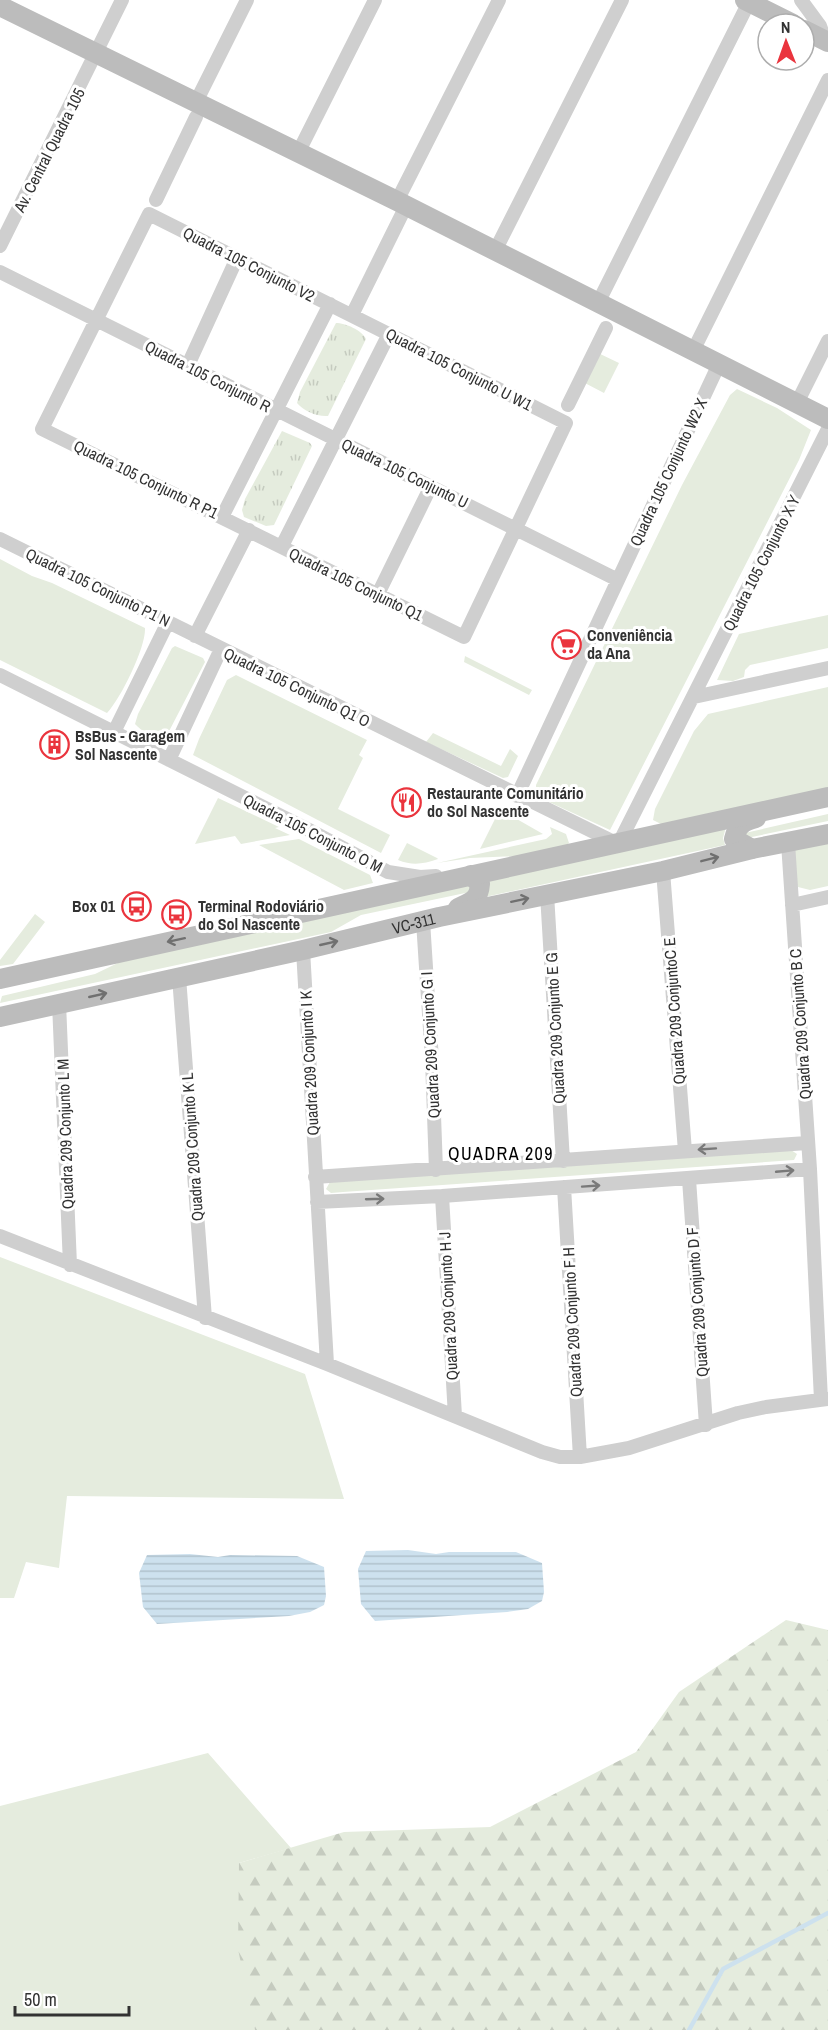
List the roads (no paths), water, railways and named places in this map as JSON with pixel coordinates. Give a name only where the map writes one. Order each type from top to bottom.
[{"type":"main road","points":[[747,1],[769,12]]},
{"type":"main road","points":[[2,4],[196,110],[298,153],[828,419]]},
{"type":"main road","points":[[752,849],[734,839],[736,830],[746,820],[815,805],[828,797]]},
{"type":"main road","name":"VC-311","points":[[0,979],[828,797]]},
{"type":"main road","name":"VC-311","points":[[3,1014],[828,834]]},
{"type":"main road","points":[[431,919],[475,901],[480,892],[480,884],[471,875]]},
{"type":"main road","points":[[0,990],[29,973]]},
{"type":"street","name":"Av. Central Quadra 105","points":[[0,246],[122,0]]},
{"type":"street","points":[[156,200],[247,0]]},
{"type":"street","points":[[298,153],[375,0]]},
{"type":"street","points":[[352,315],[499,0]]},
{"type":"street","points":[[495,251],[622,0]]},
{"type":"street","points":[[598,303],[747,1]]},
{"type":"street","points":[[805,2],[820,26],[823,34],[818,36]]},
{"type":"street","points":[[693,351],[828,80]]},
{"type":"street","name":"Quadra 105 Conjunto V2","points":[[96,320],[149,214],[352,315]]},
{"type":"street","points":[[188,365],[237,258]]},
{"type":"street","name":"Quadra 105 Conjunto R","points":[[0,272],[277,409],[222,517]]},
{"type":"street","points":[[282,546],[336,439],[277,409],[330,304]]},
{"type":"street","name":"Quadra 105 Conjunto U W1","points":[[352,315],[566,423],[515,528]]},
{"type":"street","name":"Quadra 105 Conjunto R P1","points":[[96,320],[42,429],[249,530]]},
{"type":"street","points":[[568,405],[606,328]]},
{"type":"street","name":"Quadra 105 Conjunto U","points":[[389,334],[336,439],[618,580]]},
{"type":"street","points":[[797,403],[828,340]]},
{"type":"street","name":"Quadra 105 Conjunto W2 X","points":[[517,796],[719,364]]},
{"type":"street","name":"Quadra 105 Conjunto X Y","points":[[617,843],[694,697],[828,429]]},
{"type":"street","points":[[378,594],[431,486]]},
{"type":"street","name":"Quadra 105 Conjunto Q1","points":[[249,530],[464,637],[515,528]]},
{"type":"street","points":[[195,636],[249,530]]},
{"type":"street","name":"Quadra 105 Conjunto P1 N","points":[[0,539],[195,636]]},
{"type":"street","points":[[114,732],[168,622]]},
{"type":"street","name":"Quadra 105 Conjunto Q1 O","points":[[195,636],[570,822],[617,843]]},
{"type":"street","points":[[170,760],[221,649]]},
{"type":"street","points":[[694,697],[828,668]]},
{"type":"street","name":"Quadra 105 Conjunto O M","points":[[0,675],[388,872],[420,877],[499,869]]},
{"type":"street","points":[[570,822],[579,842],[574,853]]},
{"type":"street","name":"Quadra 209 Conjunto B C","points":[[788,843],[824,1399]]},
{"type":"street","name":"Quadra 209 ConjuntoC E","points":[[663,871],[685,1151]]},
{"type":"street","points":[[378,896],[389,884],[388,872]]},
{"type":"street","name":"Quadra 209 Conjunto E G","points":[[547,894],[563,1161]]},
{"type":"street","points":[[792,905],[828,897]]},
{"type":"street","name":"Quadra 209 Conjunto G I","points":[[431,919],[432,1060],[436,1170]]},
{"type":"street","name":"Quadra 209 Conjunto I K","points":[[303,950],[327,1364]]},
{"type":"street","name":"Quadra 209 Conjunto K L","points":[[179,977],[206,1318]]},
{"type":"street","name":"Quadra 209 Conjunto L M","points":[[59,1003],[70,1264]]},
{"type":"street","points":[[315,1177],[807,1143]]},
{"type":"street","points":[[317,1202],[442,1196],[810,1169]]},
{"type":"street","name":"Quadra 209 Conjunto D F","points":[[689,1179],[706,1425]]},
{"type":"street","name":"Quadra 209 Conjunto F H","points":[[564,1187],[580,1457]]},
{"type":"street","name":"Quadra 209 Conjunto H J","points":[[442,1196],[454,1416]]},
{"type":"street","points":[[0,1236],[327,1364],[542,1452],[560,1457],[580,1457],[629,1448],[738,1413],[824,1399]]},
{"type":"water","points":[[408,1550],[436,1554],[516,1552],[542,1563],[544,1592],[542,1601],[528,1609],[507,1612],[375,1621],[361,1604],[358,1569],[366,1551]]},
{"type":"water","points":[[190,1554],[218,1557],[230,1555],[297,1556],[324,1567],[326,1596],[324,1605],[310,1612],[289,1616],[157,1624],[143,1607],[139,1573],[147,1555]]},
{"type":"waterway","points":[[689,2030],[723,1969],[828,1913]]},
{"type":"place","name":"Conveniência da Ana","points":[[566,644]]},
{"type":"place","name":"BsBus - Garagem Sol Nascente","points":[[54,745]]},
{"type":"place","name":"Restaurante Comunitário do Sol Nascente","points":[[406,802]]},
{"type":"place","name":"Box 01","points":[[136,906]]},
{"type":"place","name":"Terminal Rodoviário do Sol Nascente","points":[[177,915]]},
{"type":"district","name":"QUADRA 209","points":[[501,1153]]}]
